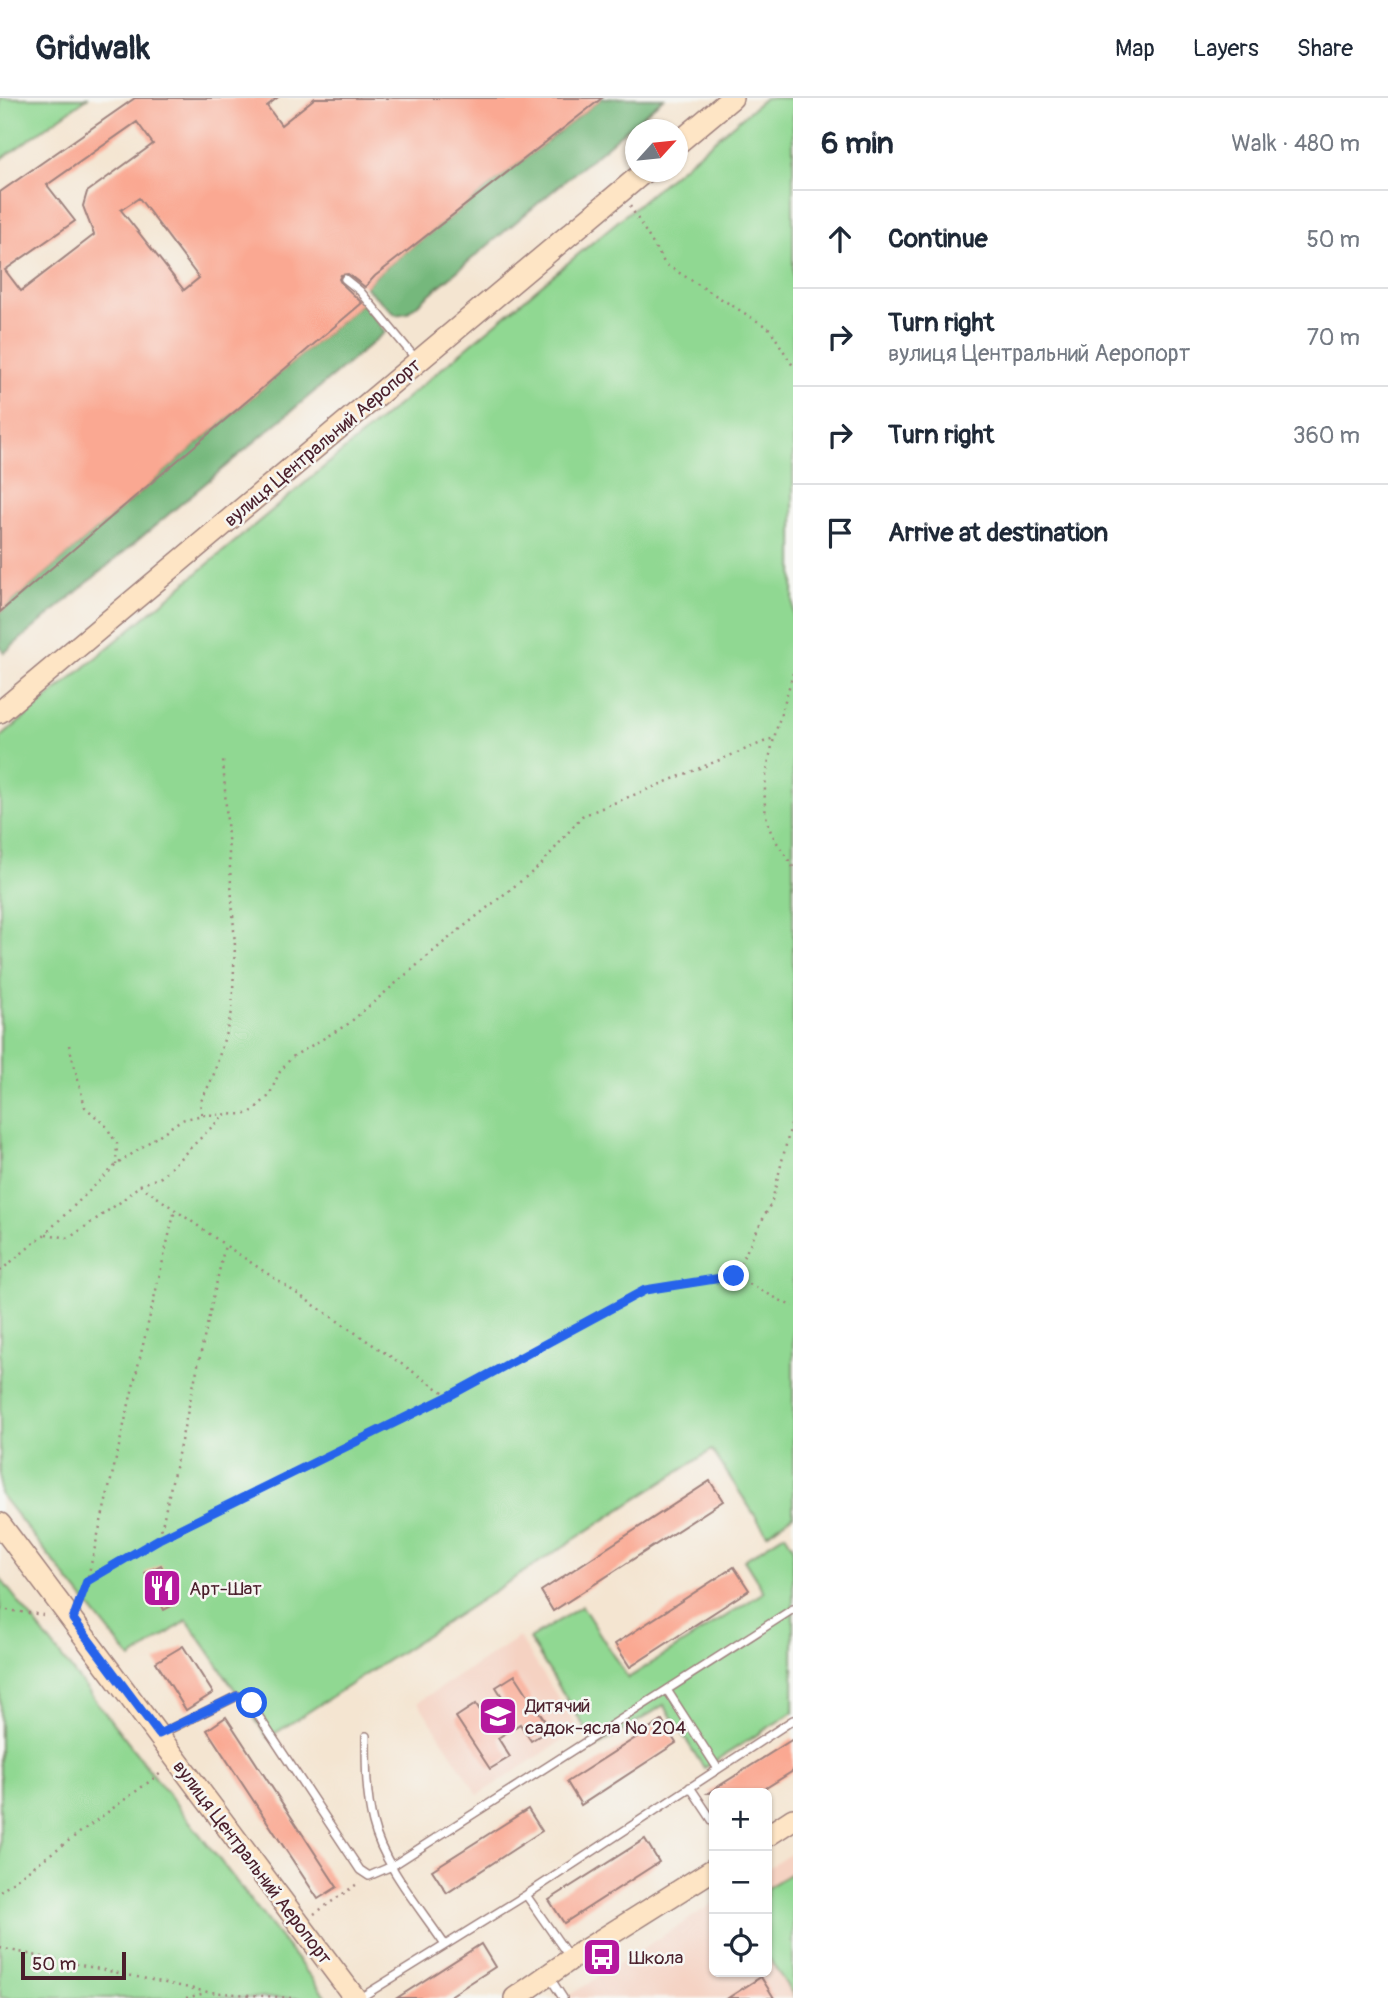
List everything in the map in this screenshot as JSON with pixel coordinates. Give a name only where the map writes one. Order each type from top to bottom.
[{"type":"main road","points":[[688,135],[732,98]]},
{"type":"main road","name":"вулиця Центральний Аеропорт","points":[[0,712],[632,182]]},
{"type":"main road","name":"вулиця Центральний Аеропорт","points":[[0,1524],[357,1998]]},
{"type":"main road","points":[[772,1833],[793,1819]]},
{"type":"main road","points":[[515,1998],[571,1959],[709,1872]]},
{"type":"lane","points":[[345,279],[360,292],[418,361]]},
{"type":"lane","points":[[159,1734],[237,1696],[246,1697],[360,1870],[369,1876],[392,1867],[793,1609]]},
{"type":"lane","points":[[667,1690],[718,1769]]},
{"type":"lane","points":[[357,1998],[526,1895],[793,1720]]},
{"type":"lane","points":[[366,1737],[366,1782],[374,1826],[392,1867],[445,1945]]},
{"type":"lane","points":[[690,1787],[709,1816]]},
{"type":"lane","points":[[526,1895],[571,1959]]},
{"type":"lane","points":[[548,1975],[563,1998]]},
{"type":"path","points":[[621,191],[665,264],[770,329],[793,366]]},
{"type":"path","points":[[793,673],[766,774],[765,807],[767,823],[793,867]]},
{"type":"path","points":[[0,1271],[45,1234],[116,1165],[181,1120],[203,1115],[249,1114],[269,1096],[279,1073],[292,1057],[348,1024],[443,943],[541,865],[582,816],[776,737]]},
{"type":"path","points":[[203,1115],[200,1103],[213,1077],[232,1012],[235,946],[223,760]]},
{"type":"path","points":[[69,1045],[85,1107],[106,1126],[117,1144],[116,1165]]},
{"type":"path","points":[[45,1234],[69,1237],[119,1203],[139,1185],[161,1177],[225,1114]]},
{"type":"path","points":[[734,1276],[772,1201],[793,1117]]},
{"type":"path","points":[[139,1185],[449,1396]]},
{"type":"path","points":[[73,1619],[87,1581],[175,1210]]},
{"type":"path","points":[[159,1539],[225,1245]]},
{"type":"path","points":[[87,1581],[159,1539],[449,1396],[645,1290],[734,1276],[793,1307]]},
{"type":"path","points":[[0,1609],[43,1615]]},
{"type":"path","points":[[0,1891],[161,1773]]},
{"type":"path","points":[[313,1915],[369,1876]]},
{"type":"path","points":[[0,1948],[208,1992],[291,1998]]},
{"type":"path","points":[[186,1998],[208,1992]]},
{"type":"shaded area","name":"Дитячий садок-ясла № 204","points":[[519,1637],[579,1730],[478,1795],[418,1702]]},
{"type":"shaded area","points":[[793,1852],[793,1998],[565,1998],[709,1906],[709,1977],[772,1977],[772,1866]]},
{"type":"green space","points":[[0,98],[87,98],[0,160]]},
{"type":"green space","points":[[602,98],[664,98],[639,119],[625,119],[625,131],[407,313],[396,315],[365,287],[375,276]]},
{"type":"green space","points":[[765,98],[793,98],[793,1515],[767,1534],[712,1450],[268,1738],[187,1620],[131,1659],[0,1494],[0,738],[665,182],[688,182],[688,162]]},
{"type":"green space","points":[[362,303],[385,332],[4,653],[0,646],[0,612]]},
{"type":"green space","points":[[785,1534],[793,1547],[793,1712],[704,1768],[664,1705],[597,1747],[529,1639],[582,1606],[628,1678],[764,1592],[744,1560]]},
{"type":"green space","points":[[0,1578],[327,1998],[0,1998]]},
{"type":"green space","points":[[793,1872],[793,1995],[772,1963],[772,1885]]},
{"type":"building","points":[[135,98],[277,98],[267,106],[281,125],[315,98],[602,98],[375,276],[365,287],[348,274],[341,275],[341,283],[362,303],[0,612],[0,192]],"holes":[[[137,122],[153,144],[87,192],[83,206],[94,235],[21,291],[5,270],[75,221],[47,185]],[[139,198],[199,278],[184,290],[121,210]]]},
{"type":"building","points":[[710,1481],[723,1501],[553,1611],[541,1591]]},
{"type":"building","name":"Арт-Шат","points":[[161,1565],[179,1602],[164,1610],[145,1573]]},
{"type":"building","points":[[734,1567],[749,1590],[630,1667],[615,1644]]},
{"type":"building","points":[[183,1646],[213,1693],[186,1710],[156,1662]]},
{"type":"building","points":[[515,1675],[550,1729],[531,1741],[520,1724],[498,1738],[510,1757],[490,1769],[456,1717],[476,1704],[491,1728],[513,1714],[496,1687]]},
{"type":"building","points":[[226,1717],[337,1887],[318,1899],[207,1730]]},
{"type":"building","points":[[662,1721],[676,1743],[581,1805],[567,1782]]},
{"type":"building","points":[[793,1739],[793,1771],[766,1788],[716,1788]]},
{"type":"building","points":[[528,1809],[542,1831],[447,1893],[432,1870]]},
{"type":"building","points":[[645,1839],[659,1862],[564,1923],[549,1900]]},
{"type":"building","points":[[481,1944],[495,1967],[447,1998],[397,1998]]},
{"type":"building","points":[[761,1977],[774,1998],[728,1998]]},
{"type":"place","name":"Арт-Шат","points":[[162,1588]]},
{"type":"place","name":"Дитячий садок-ясла № 204","points":[[498,1716]]},
{"type":"place","name":"Школа","points":[[602,1957]]},
{"type":"route","points":[[252,1703],[246,1697],[237,1696],[159,1734],[73,1619],[87,1581],[159,1539],[449,1396],[645,1290],[734,1276]]}]
